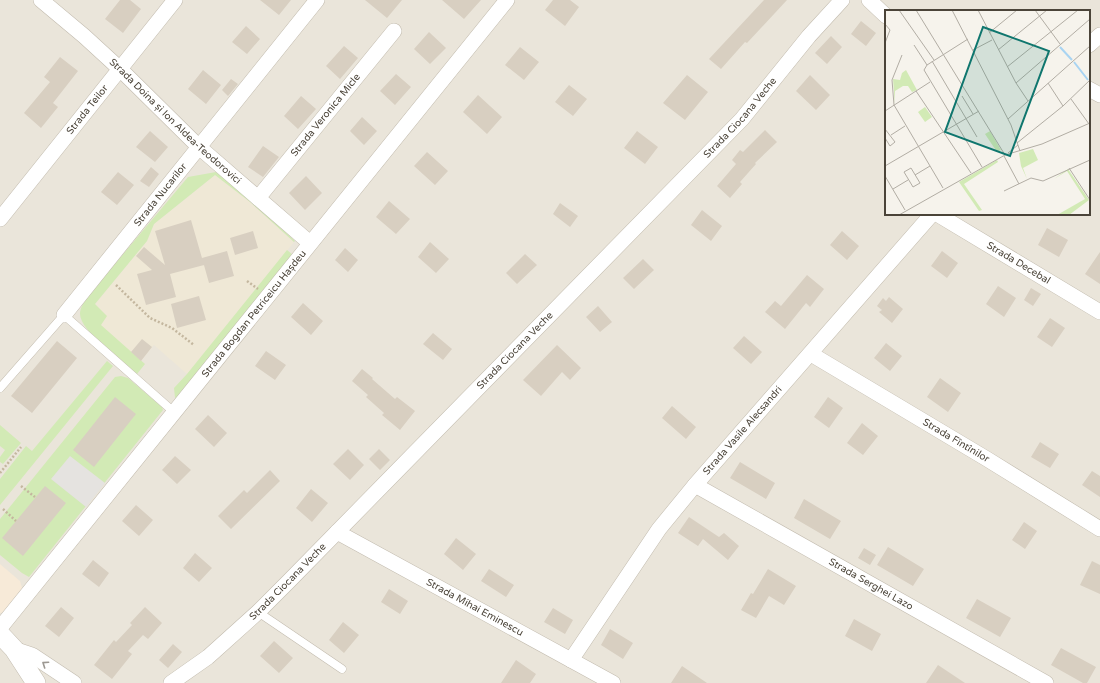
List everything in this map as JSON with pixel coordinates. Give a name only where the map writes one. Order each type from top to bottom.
[{"type":"street","name":"Strada Doina și Ion Aldea-Teodorovici","points":[[41,0],[120,69],[199,147],[310,243]]},
{"type":"street","name":"Strada Teilor","points":[[0,219],[175,0]]},
{"type":"street","name":"Strada Nucarilor","points":[[64,315],[317,0]]},
{"type":"street","name":"Strada Bogdan Petriceicu Hașdeu","points":[[0,628],[507,0]]},
{"type":"street","name":"Strada Ciocana Veche","points":[[171,683],[208,657],[258,612],[337,532],[742,119],[809,36],[842,0]]},
{"type":"street","points":[[869,0],[885,15]]},
{"type":"street","name":"Strada Veronica Micle","points":[[258,198],[394,31]]},
{"type":"street","points":[[1090,44],[1100,35]]},
{"type":"street","points":[[1090,89],[1100,95]]},
{"type":"street","name":"Strada Vasile Alecsandri","points":[[571,660],[659,529],[695,485],[931,215]]},
{"type":"street","name":"Strada Decebal","points":[[939,215],[1100,312]]},
{"type":"street","name":"Strada Fîntînilor","points":[[811,354],[987,459],[1100,529]]},
{"type":"street","name":"Strada Serghei Lazo","points":[[695,485],[1046,683]]},
{"type":"street","name":"Strada Mihai Eminescu","points":[[337,532],[613,683]]},
{"type":"street","points":[[0,634],[14,649],[36,683]]},
{"type":"street","points":[[14,649],[32,655],[74,683]]},
{"type":"lane","name":"Strada Nucarilor","points":[[0,388],[64,315]]},
{"type":"lane","points":[[64,315],[175,413]]},
{"type":"lane","points":[[258,612],[342,669]]},
{"type":"path","points":[[116,285],[150,318],[172,328],[194,345]]},
{"type":"path","points":[[0,473],[1,469],[21,447]]},
{"type":"path","points":[[21,486],[35,498]]},
{"type":"path","points":[[3,509],[16,521]]},
{"type":"shaded area","points":[[0,0],[1100,0],[1100,683],[0,683]]},
{"type":"shaded area","points":[[215,175],[250,202],[294,242],[187,374],[154,345],[141,361],[100,325],[95,304],[147,241],[154,224]]},
{"type":"shaded area","points":[[70,456],[105,483],[86,507],[51,479]]},
{"type":"shaded area","points":[[0,564],[20,581],[23,591],[5,612],[0,613]]},
{"type":"green space","points":[[216,172],[240,190],[295,241],[294,242],[250,202],[215,175],[154,224],[147,241],[95,304],[107,316],[101,325],[145,364],[137,374],[113,355],[87,329],[80,314],[81,307],[87,297],[188,177]]},
{"type":"green space","points":[[287,250],[293,255],[178,397],[175,398],[174,388]]},
{"type":"green space","points":[[107,361],[113,366],[0,505],[0,479],[26,446],[32,451]]},
{"type":"green space","points":[[121,376],[128,378],[162,407],[163,410],[29,577],[0,555],[0,519],[115,377]]},
{"type":"green space","points":[[0,425],[21,443],[3,464],[0,462],[0,457],[5,450],[0,446]]},
{"type":"building","points":[[120,0],[130,0],[141,9],[123,33],[105,19]]},
{"type":"building","points":[[260,0],[291,0],[279,15]]},
{"type":"building","points":[[365,0],[402,0],[387,18]]},
{"type":"building","points":[[442,0],[481,0],[464,19]]},
{"type":"building","points":[[553,0],[570,0],[579,7],[565,26],[545,10]]},
{"type":"building","points":[[764,0],[787,0],[747,43],[745,42],[721,69],[709,59]]},
{"type":"building","points":[[861,21],[876,33],[866,46],[851,34]]},
{"type":"building","points":[[246,26],[260,39],[247,54],[232,42]]},
{"type":"building","points":[[429,32],[446,48],[430,64],[414,49]]},
{"type":"building","points":[[831,36],[842,47],[827,64],[815,53]]},
{"type":"building","points":[[344,46],[358,58],[340,79],[326,66]]},
{"type":"building","points":[[520,47],[539,62],[524,80],[505,65]]},
{"type":"building","points":[[60,57],[78,71],[53,103],[58,107],[41,128],[24,113],[50,82],[44,77]]},
{"type":"building","points":[[203,70],[221,85],[206,104],[188,89]]},
{"type":"building","points":[[396,74],[411,87],[395,105],[380,91]]},
{"type":"building","points":[[687,75],[708,92],[685,120],[663,103]]},
{"type":"building","points":[[810,75],[830,95],[816,110],[796,91]]},
{"type":"building","points":[[231,79],[238,84],[228,96],[222,90]]},
{"type":"building","points":[[569,85],[587,99],[573,116],[555,102]]},
{"type":"building","points":[[478,95],[502,117],[487,134],[463,112]]},
{"type":"building","points":[[301,96],[316,109],[298,129],[284,116]]},
{"type":"building","points":[[362,117],[377,131],[364,145],[350,131]]},
{"type":"building","points":[[765,130],[777,142],[755,163],[756,164],[740,182],[742,184],[730,198],[717,186],[736,164],[732,160],[740,150],[743,152]]},
{"type":"building","points":[[150,131],[168,147],[155,162],[136,147]]},
{"type":"building","points":[[637,131],[658,147],[645,164],[624,148]]},
{"type":"building","points":[[263,146],[279,157],[263,177],[248,167]]},
{"type":"building","points":[[427,152],[448,171],[435,185],[414,166]]},
{"type":"building","points":[[151,167],[159,174],[149,187],[140,181]]},
{"type":"building","points":[[118,172],[134,185],[117,205],[101,192]]},
{"type":"building","points":[[306,176],[322,193],[305,210],[289,193]]},
{"type":"building","points":[[389,201],[410,219],[396,234],[376,217]]},
{"type":"building","points":[[560,203],[578,216],[570,227],[553,214]]},
{"type":"building","points":[[702,210],[722,226],[711,241],[691,225]]},
{"type":"building","points":[[191,220],[204,265],[170,274],[176,297],[146,305],[137,274],[152,270],[136,256],[144,247],[165,265],[155,231]]},
{"type":"building","points":[[1047,228],[1068,240],[1059,257],[1038,245]]},
{"type":"building","points":[[253,231],[258,248],[235,255],[230,238]]},
{"type":"building","points":[[842,231],[859,246],[847,260],[830,245]]},
{"type":"building","points":[[430,242],[449,259],[436,273],[418,257]]},
{"type":"building","points":[[345,248],[358,260],[348,272],[335,260]]},
{"type":"building","points":[[227,251],[234,276],[209,283],[202,258]]},
{"type":"building","points":[[942,251],[958,263],[947,278],[931,266]]},
{"type":"building","points":[[1100,252],[1100,284],[1085,274]]},
{"type":"building","points":[[525,254],[537,265],[517,284],[506,273]]},
{"type":"building","points":[[643,259],[654,270],[634,289],[623,278]]},
{"type":"building","points":[[807,275],[824,289],[810,307],[806,303],[785,329],[765,312],[775,301],[781,306]]},
{"type":"building","points":[[998,286],[1016,298],[1004,317],[986,304]]},
{"type":"building","points":[[1031,288],[1041,294],[1033,306],[1024,300]]},
{"type":"building","points":[[199,296],[206,320],[177,328],[171,304]]},
{"type":"building","points":[[889,297],[903,309],[892,323],[879,312],[882,310],[877,306],[883,298],[886,301]]},
{"type":"building","points":[[303,303],[323,321],[311,335],[291,317]]},
{"type":"building","points":[[598,306],[612,322],[600,332],[586,317]]},
{"type":"building","points":[[1050,318],[1065,328],[1052,347],[1037,337]]},
{"type":"building","points":[[433,333],[452,349],[443,360],[423,344]]},
{"type":"building","points":[[744,336],[762,352],[751,364],[733,348]]},
{"type":"building","points":[[142,339],[152,347],[141,361],[131,352]]},
{"type":"building","points":[[57,341],[77,358],[32,413],[11,396]]},
{"type":"building","points":[[886,343],[902,356],[890,371],[874,358]]},
{"type":"building","points":[[557,345],[581,368],[570,380],[562,372],[541,396],[523,380]]},
{"type":"building","points":[[266,351],[286,365],[275,380],[255,366]]},
{"type":"building","points":[[362,369],[395,399],[397,397],[415,411],[400,430],[382,415],[384,413],[366,397],[368,395],[352,381]]},
{"type":"building","points":[[940,378],[961,393],[948,412],[927,397]]},
{"type":"building","points":[[115,397],[136,414],[94,467],[73,450]]},
{"type":"building","points":[[828,397],[843,408],[829,428],[814,417]]},
{"type":"building","points":[[672,406],[696,427],[686,439],[662,418]]},
{"type":"building","points":[[208,415],[227,433],[214,447],[195,429]]},
{"type":"building","points":[[862,423],[878,436],[863,455],[847,443]]},
{"type":"building","points":[[1040,442],[1059,454],[1050,468],[1031,457]]},
{"type":"building","points":[[348,449],[364,465],[350,480],[333,464]]},
{"type":"building","points":[[379,449],[390,460],[380,470],[369,459]]},
{"type":"building","points":[[175,456],[191,470],[177,484],[162,470]]},
{"type":"building","points":[[740,462],[775,483],[766,499],[730,478]]},
{"type":"building","points":[[270,470],[280,481],[231,529],[218,516],[244,490],[247,493]]},
{"type":"building","points":[[1092,471],[1100,476],[1100,497],[1082,485]]},
{"type":"building","points":[[45,486],[66,503],[23,556],[2,538]]},
{"type":"building","points":[[311,489],[328,503],[312,522],[296,508]]},
{"type":"building","points":[[804,499],[841,521],[830,539],[794,518]]},
{"type":"building","points":[[136,505],[153,520],[139,536],[122,521]]},
{"type":"building","points":[[689,517],[719,537],[724,533],[739,546],[728,560],[703,539],[698,546],[678,533]]},
{"type":"building","points":[[1024,522],[1037,531],[1025,549],[1012,540]]},
{"type":"building","points":[[456,538],[476,554],[463,570],[444,554]]},
{"type":"building","points":[[888,547],[924,569],[913,586],[877,565]]},
{"type":"building","points":[[864,548],[876,555],[870,565],[858,558]]},
{"type":"building","points":[[195,553],[212,568],[199,582],[183,568]]},
{"type":"building","points":[[93,560],[109,573],[99,587],[82,574]]},
{"type":"building","points":[[1092,561],[1100,565],[1100,594],[1080,585]]},
{"type":"building","points":[[489,569],[514,585],[506,597],[481,581]]},
{"type":"building","points":[[768,569],[796,586],[784,605],[769,596],[756,618],[741,610],[751,593],[753,594]]},
{"type":"building","points":[[389,589],[408,601],[400,614],[381,602]]},
{"type":"building","points":[[977,599],[1011,618],[1000,637],[966,618]]},
{"type":"building","points":[[61,607],[74,618],[59,637],[45,626]]},
{"type":"building","points":[[145,607],[162,623],[148,639],[143,635],[128,651],[132,654],[112,679],[94,665],[114,640],[116,642],[132,625],[130,623]]},
{"type":"building","points":[[553,608],[573,620],[565,634],[544,622]]},
{"type":"building","points":[[854,619],[881,634],[872,651],[845,636]]},
{"type":"building","points":[[343,622],[359,635],[344,653],[329,640]]},
{"type":"building","points":[[610,629],[633,643],[623,659],[601,645]]},
{"type":"building","points":[[274,641],[293,658],[279,673],[260,656]]},
{"type":"building","points":[[173,644],[182,652],[168,668],[159,660]]},
{"type":"building","points":[[1061,648],[1096,667],[1087,683],[1083,683],[1051,665]]},
{"type":"building","points":[[516,660],[536,674],[530,683],[501,683]]},
{"type":"building","points":[[938,665],[965,683],[926,683]]},
{"type":"building","points":[[682,666],[707,683],[671,683]]}]
